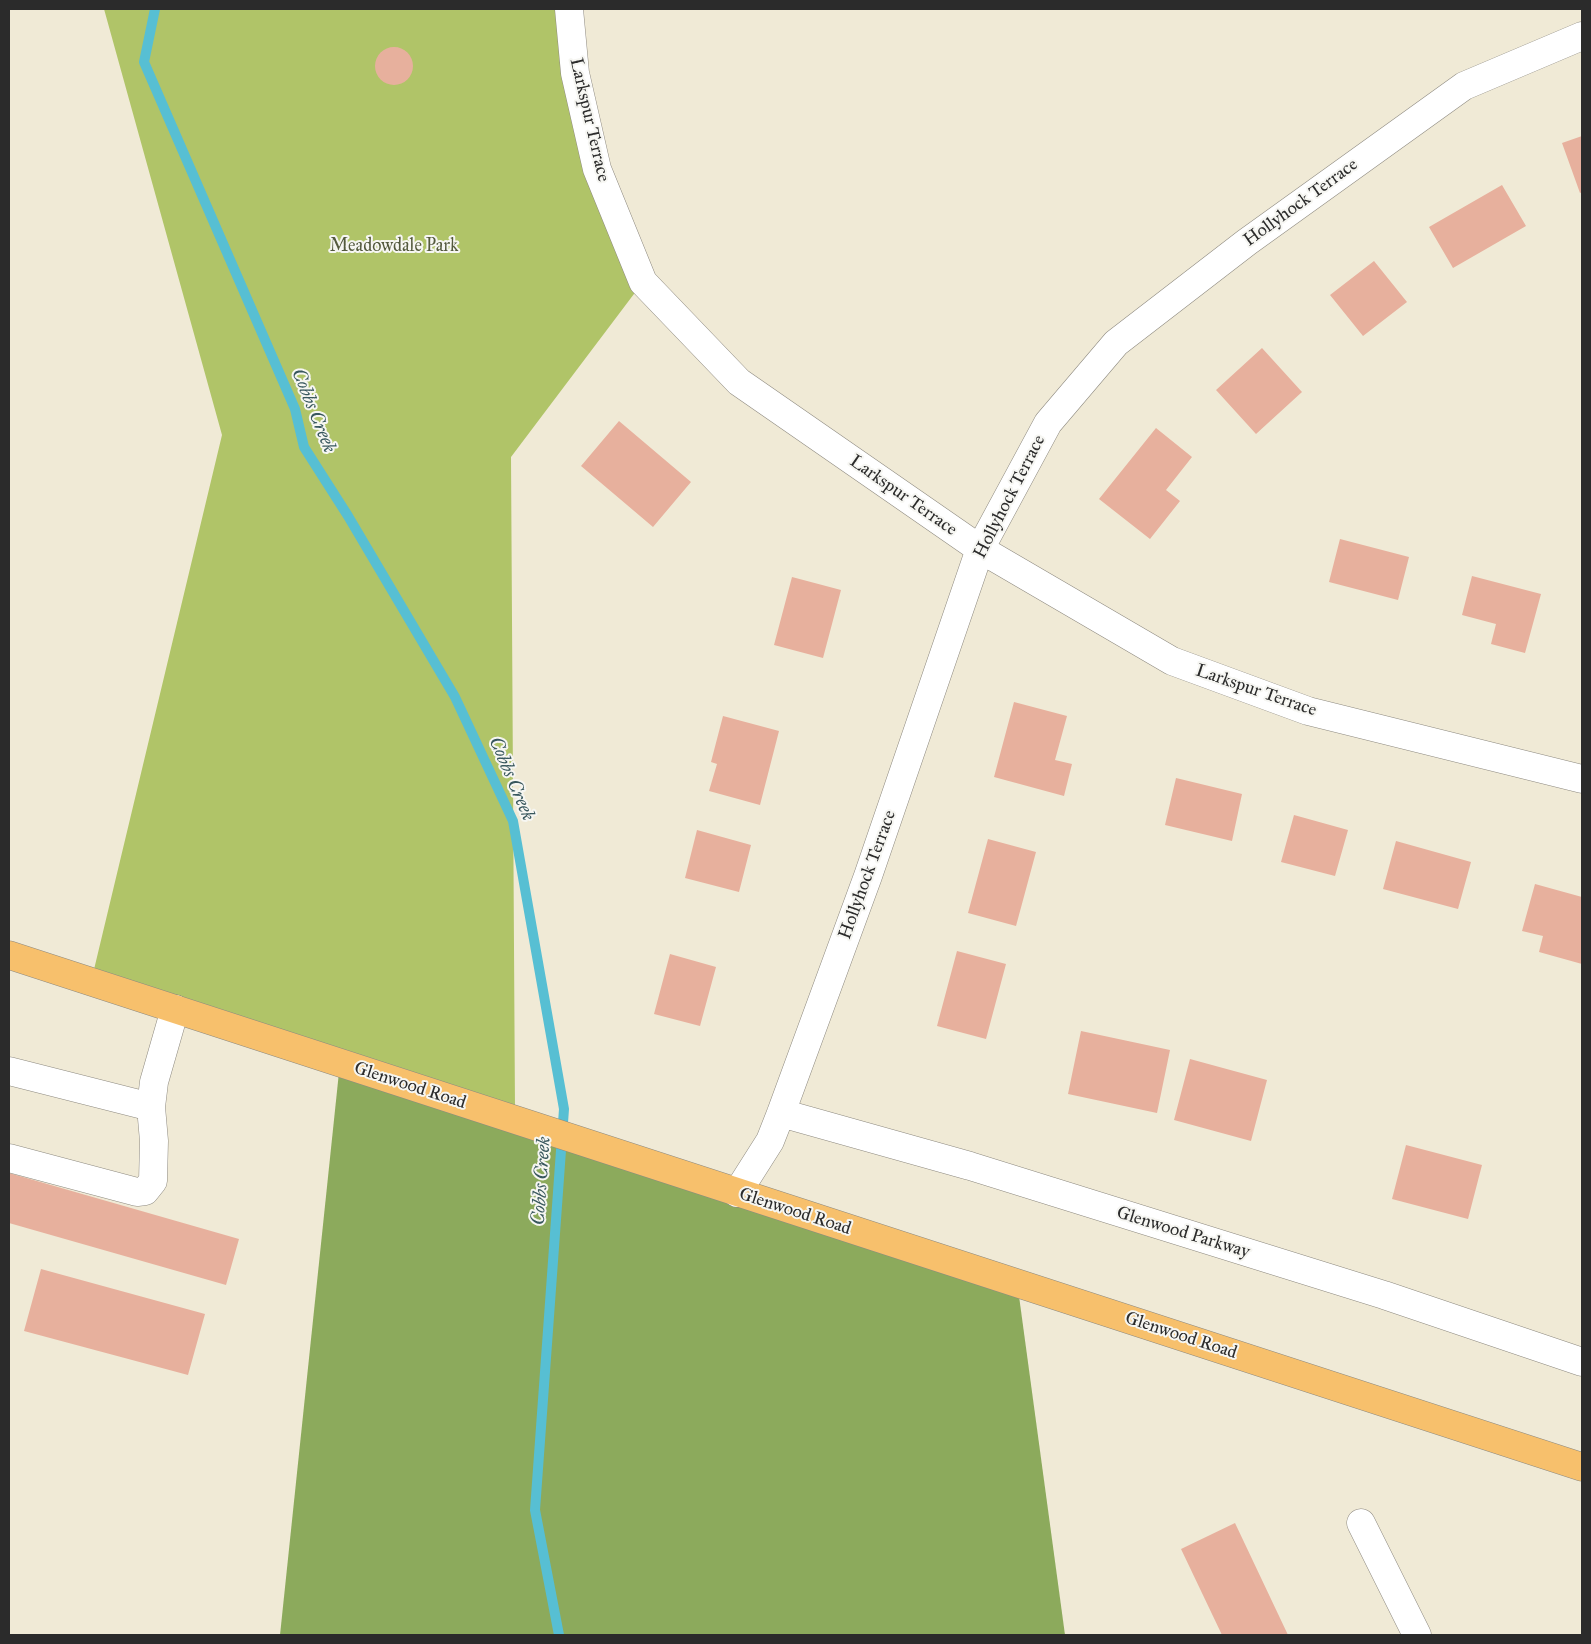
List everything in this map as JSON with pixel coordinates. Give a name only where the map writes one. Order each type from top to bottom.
[{"type":"main road","name":"Glenwood Road","points":[[9,955],[1582,1467]]},
{"type":"street","name":"Larkspur Terrace","points":[[569,9],[575,73],[597,170],[643,282],[739,382],[980,549],[1172,661],[1308,711],[1582,779]]},
{"type":"street","name":"Hollyhock Terrace","points":[[737,1193],[770,1141],[781,1113],[868,876],[980,549],[1048,423],[1116,344],[1247,242],[1464,86],[1582,36]]},
{"type":"street","points":[[9,1158],[137,1192],[145,1191],[153,1181],[154,1141],[151,1107],[154,1082],[175,1009]]},
{"type":"street","points":[[9,1071],[151,1107]]},
{"type":"street","name":"Glenwood Parkway","points":[[781,1113],[988,1172],[1384,1295],[1582,1362]]},
{"type":"street","points":[[1361,1523],[1417,1635]]},
{"type":"green space","name":"Meadowdale Park","points":[[104,9],[569,9],[575,73],[643,282],[511,457],[515,1110],[91,982],[222,435]]},
{"type":"green space","points":[[341,1053],[1016,1274],[1065,1635],[280,1635]]},
{"type":"building","points":[[394,47],[407,53],[413,66],[407,79],[394,85],[381,79],[375,66],[381,53]]},
{"type":"building","points":[[1582,136],[1582,192],[1580,193],[1562,143]]},
{"type":"building","points":[[1502,185],[1526,226],[1453,268],[1429,227]]},
{"type":"building","points":[[1374,261],[1407,302],[1363,336],[1330,295]]},
{"type":"building","points":[[1262,348],[1302,392],[1256,434],[1216,390]]},
{"type":"building","points":[[619,421],[691,482],[653,527],[581,466]]},
{"type":"building","points":[[1156,428],[1192,457],[1166,490],[1180,501],[1150,539],[1099,499]]},
{"type":"building","points":[[1340,539],[1409,557],[1398,600],[1329,582]]},
{"type":"building","points":[[1472,576],[1541,594],[1525,653],[1491,644],[1496,624],[1462,615]]},
{"type":"building","points":[[792,577],[841,590],[823,658],[774,645]]},
{"type":"building","points":[[1014,702],[1067,716],[1055,760],[1072,764],[1064,796],[994,777]]},
{"type":"building","points":[[723,716],[779,731],[760,805],[709,791],[717,764],[711,762]]},
{"type":"building","points":[[1176,778],[1242,794],[1232,841],[1165,825]]},
{"type":"building","points":[[1294,815],[1348,830],[1335,876],[1281,862]]},
{"type":"building","points":[[697,830],[751,845],[739,892],[685,878]]},
{"type":"building","points":[[988,839],[1036,852],[1016,926],[968,913]]},
{"type":"building","points":[[1396,841],[1471,862],[1458,909],[1383,889]]},
{"type":"building","points":[[1535,884],[1582,897],[1582,964],[1539,952],[1543,936],[1522,931]]},
{"type":"building","points":[[957,951],[1006,964],[986,1039],[937,1026]]},
{"type":"building","points":[[670,954],[716,967],[700,1026],[654,1014]]},
{"type":"building","points":[[1081,1031],[1170,1050],[1157,1113],[1068,1094]]},
{"type":"building","points":[[1190,1059],[1267,1080],[1251,1141],[1174,1120]]},
{"type":"building","points":[[1406,1145],[1482,1165],[1468,1219],[1392,1199]]},
{"type":"building","points":[[9,1173],[239,1239],[226,1285],[9,1223]]},
{"type":"building","points":[[41,1269],[205,1314],[188,1375],[24,1331]]},
{"type":"building","points":[[1235,1523],[1288,1635],[1222,1635],[1181,1549]]},
{"type":"waterway","name":"Cobbs Creek","points":[[155,9],[144,62],[295,409],[304,447],[348,516],[455,697],[513,821],[564,1109],[535,1510],[559,1635]]}]
